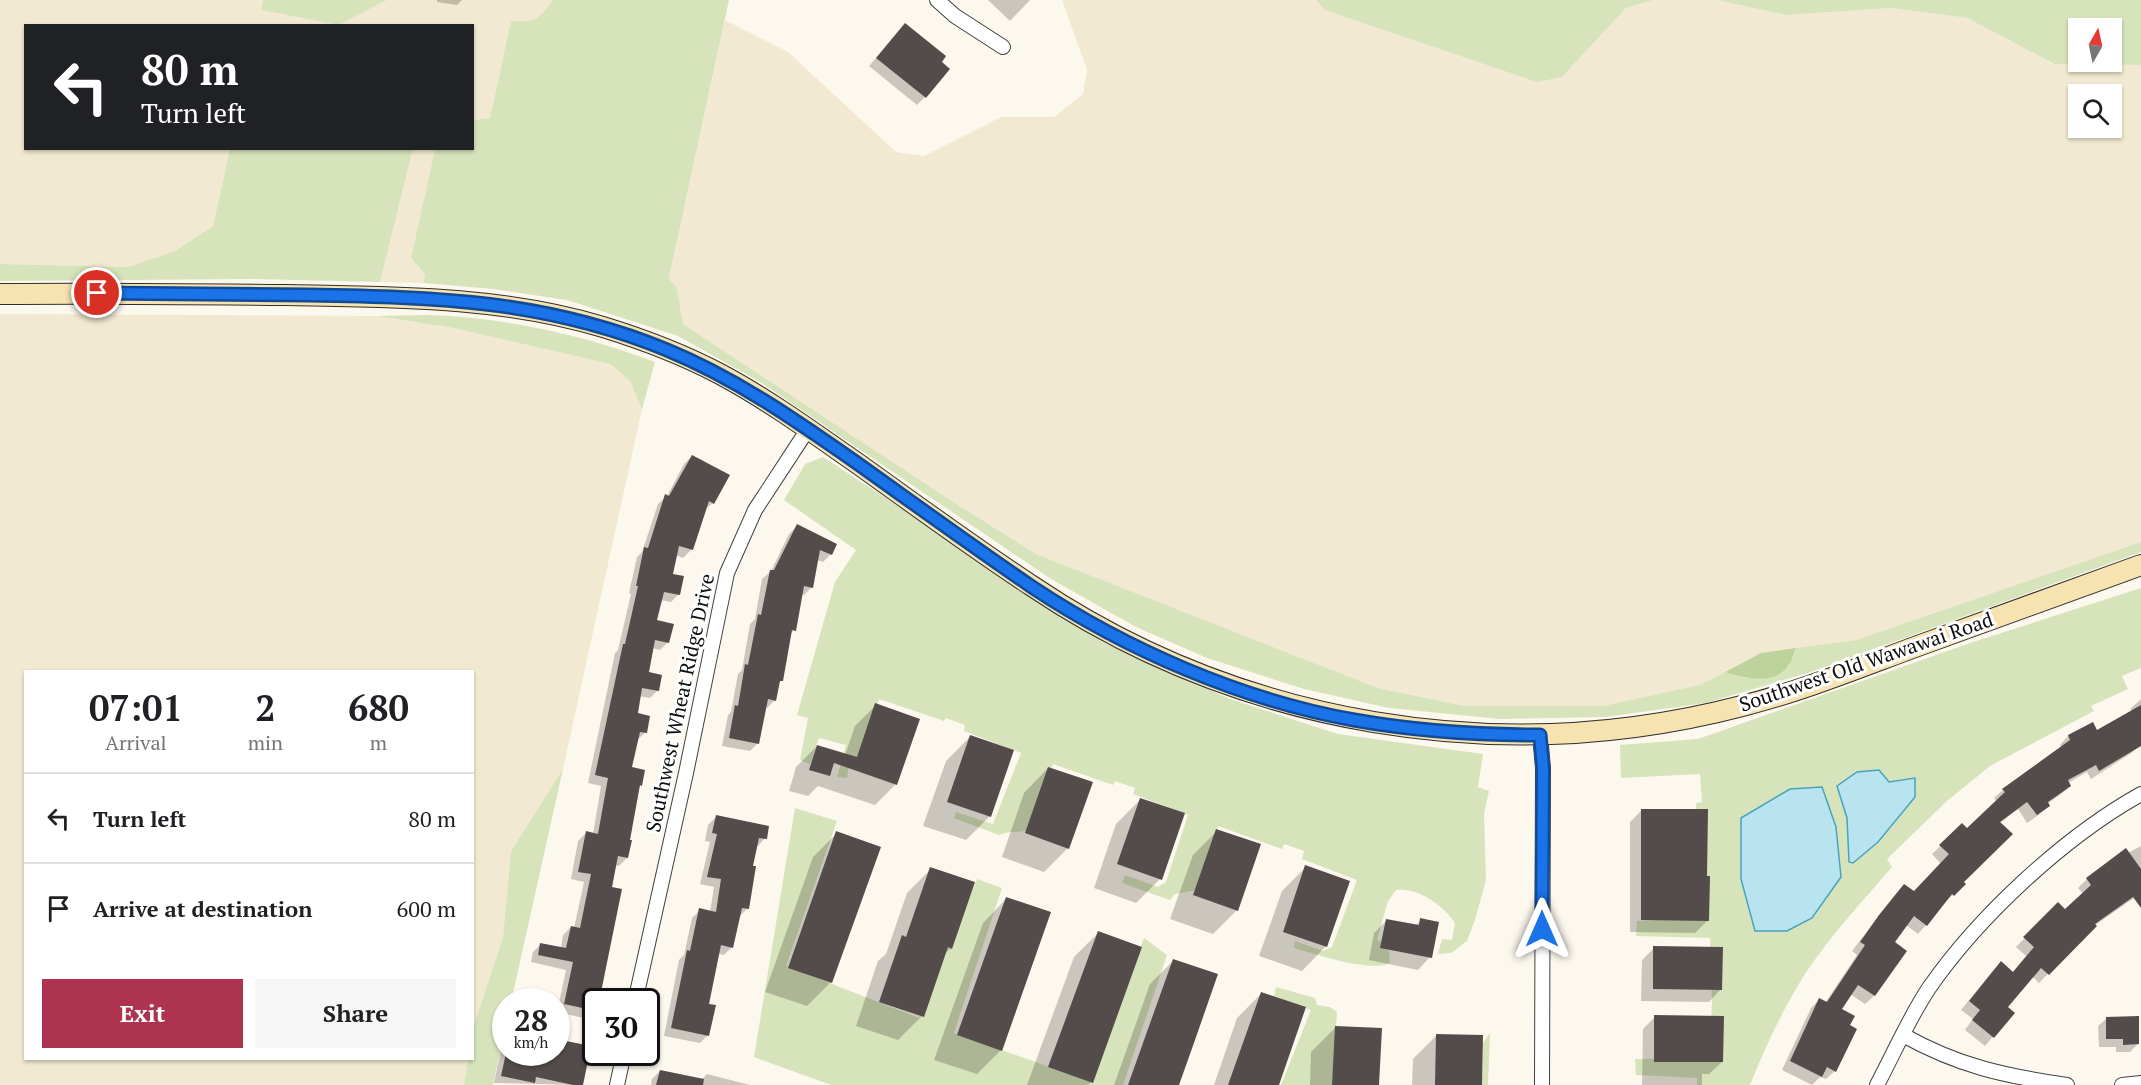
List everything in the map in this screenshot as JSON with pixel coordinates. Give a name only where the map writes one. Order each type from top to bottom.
[{"type":"main road","name":"Southwest Old Wawawai Road","points":[[0,294],[392,297],[464,300],[507,306],[604,327],[718,373],[808,429],[1034,588],[1095,626],[1157,657],[1221,682],[1284,703],[1352,720],[1483,735],[1540,735],[1626,729],[1688,719],[1745,706],[1810,686],[2141,565]]},
{"type":"street","points":[[937,0],[955,16],[1003,46]]},
{"type":"street","name":"Southwest Wheat Ridge Drive","points":[[638,988],[727,573],[755,510],[808,429]]},
{"type":"street","points":[[1540,735],[1543,768],[1542,1085]]},
{"type":"street","points":[[1877,1085],[1928,990],[1956,952],[2016,889],[2083,831],[2141,794]]},
{"type":"street","points":[[1903,1035],[1932,1052],[1966,1064],[2015,1078],[2067,1085]]},
{"type":"street","points":[[617,1085],[621,1066]]},
{"type":"street","points":[[2122,1085],[2141,1083]]},
{"type":"shaded area","points":[[0,0],[263,0],[261,9],[334,24],[24,24],[24,150],[230,150],[213,226],[175,251],[128,267],[0,264]]},
{"type":"shaded area","points":[[387,0],[553,0],[544,13],[530,23],[511,22],[490,118],[474,120],[474,24],[341,24]]},
{"type":"shaded area","points":[[1062,0],[1316,0],[1325,10],[1562,77],[1626,8],[1653,0],[1717,0],[1786,15],[1892,8],[1967,18],[2053,64],[2068,64],[2068,72],[2122,72],[2122,65],[2141,65],[2141,542],[1856,640],[1761,653],[1699,685],[1603,706],[1465,706],[1378,688],[1036,554],[683,324],[677,288],[669,280],[725,20],[788,52],[896,152],[924,156],[1001,117],[1054,117],[1083,94],[1087,70]]},
{"type":"shaded area","points":[[413,150],[435,150],[411,258],[425,274],[423,283],[380,282]]},
{"type":"shaded area","points":[[0,314],[377,316],[453,328],[610,364],[630,381],[642,409],[563,769],[511,851],[503,937],[474,1025],[474,670],[24,670],[24,1060],[468,1060],[464,1085],[0,1085]]},
{"type":"green space","points":[[263,0],[387,0],[341,24],[261,10]]},
{"type":"green space","points":[[553,0],[729,0],[669,279],[677,288],[683,324],[1036,554],[1378,688],[1465,706],[1603,706],[1699,685],[1725,672],[1746,678],[1788,667],[1796,648],[1856,640],[2141,542],[2141,552],[1808,673],[1706,703],[1606,717],[1500,719],[1389,708],[1304,689],[1207,658],[1136,627],[1051,579],[760,382],[678,336],[567,300],[493,289],[423,283],[425,274],[411,258],[435,150],[474,150],[474,120],[490,118],[511,21],[531,20],[544,12]]},
{"type":"green space","points":[[1316,0],[1653,0],[1626,8],[1562,77],[1537,82],[1325,10]]},
{"type":"green space","points":[[1717,0],[2141,0],[2141,65],[2122,65],[2122,18],[2068,18],[2068,64],[2054,64],[1967,18],[1892,8],[1786,15]]},
{"type":"green space","points":[[230,150],[413,150],[380,282],[252,279],[0,281],[0,264],[128,267],[175,251],[213,226]]},
{"type":"green space","points":[[441,315],[528,326],[605,345],[655,362],[642,409],[630,381],[610,364],[453,328],[377,316]]},
{"type":"green space","points":[[823,457],[999,576],[1106,644],[1230,699],[1338,734],[1483,754],[1478,787],[1489,791],[1484,814],[1486,880],[1467,941],[1451,953],[1438,954],[1442,939],[1452,940],[1455,923],[1437,904],[1421,894],[1396,890],[1388,901],[1377,940],[1381,942],[1381,948],[1389,950],[1390,963],[1370,966],[1357,964],[1294,948],[1295,941],[1323,951],[1332,947],[1357,880],[1302,859],[1304,851],[1284,844],[1282,849],[1218,826],[1197,890],[1175,894],[1170,900],[1122,883],[1125,875],[1158,887],[1166,882],[1188,815],[1133,794],[1135,788],[1115,781],[1113,785],[1053,764],[1030,830],[999,835],[954,818],[956,812],[993,824],[1021,753],[964,731],[965,725],[946,718],[944,721],[879,699],[857,762],[849,765],[847,778],[837,777],[846,745],[819,738],[810,764],[800,760],[808,718],[797,715],[835,582],[856,550],[784,500],[805,464]]},
{"type":"green space","points":[[2141,588],[2141,668],[2122,676],[2128,689],[2091,706],[2094,711],[1990,766],[1947,801],[1887,859],[1892,867],[1825,946],[1797,987],[1775,1028],[1750,1085],[1697,1085],[1697,1078],[1636,1075],[1635,1059],[1710,1058],[1712,998],[1710,938],[1636,936],[1637,921],[1699,918],[1696,803],[1702,802],[1700,774],[1621,778],[1620,745],[1698,739],[1970,643]]},
{"type":"green space","points":[[1796,648],[1789,664],[1782,672],[1774,676],[1758,679],[1725,672],[1761,653]]},
{"type":"green space","points":[[563,769],[514,988],[492,988],[492,1066],[497,1066],[493,1085],[464,1085],[468,1060],[474,1060],[474,1025],[503,937],[511,851]]},
{"type":"green space","points":[[795,808],[837,821],[786,966],[919,1018],[977,879],[1002,888],[954,1033],[1089,1081],[1144,938],[1167,955],[1123,1085],[831,1085],[754,1057]]},
{"type":"green space","points":[[1276,987],[1315,998],[1317,1005],[1330,1007],[1337,1012],[1332,1085],[1281,1085],[1311,1010],[1274,996]]},
{"type":"green space","points":[[1490,1033],[1488,1085],[1482,1085],[1483,1043]]},
{"type":"water","points":[[1879,770],[1889,782],[1915,778],[1915,797],[1878,842],[1853,863],[1849,862],[1847,818],[1837,786],[1857,772]]},
{"type":"water","points":[[1822,787],[1836,827],[1841,877],[1812,918],[1787,931],[1755,931],[1741,879],[1741,818],[1790,789]]},
{"type":"building","points":[[905,23],[946,56],[942,62],[950,69],[926,98],[876,58]]},
{"type":"building","points":[[692,455],[730,475],[714,504],[709,501],[693,550],[679,546],[673,574],[684,576],[680,595],[664,592],[657,620],[674,624],[669,643],[655,640],[649,672],[662,675],[659,691],[642,688],[638,713],[650,716],[647,733],[640,732],[632,767],[645,770],[642,786],[640,785],[630,840],[632,840],[628,858],[618,856],[612,887],[622,889],[602,988],[582,988],[582,1008],[570,1005],[570,988],[567,988],[573,962],[538,955],[540,943],[566,948],[571,926],[580,928],[591,874],[578,872],[586,831],[598,834],[608,778],[595,775],[638,586],[636,586],[644,547],[648,548],[665,494],[669,496]]},
{"type":"building","points":[[797,524],[837,544],[832,555],[820,550],[813,588],[804,586],[796,631],[792,630],[783,681],[780,681],[776,701],[768,699],[759,744],[729,738],[735,705],[738,706],[745,664],[748,665],[770,570],[774,570]]},
{"type":"building","points":[[875,703],[920,719],[897,785],[834,763],[830,776],[809,770],[817,745],[857,757]]},
{"type":"building","points":[[2141,705],[2141,746],[2099,771],[2096,765],[2068,780],[2071,786],[2048,802],[2050,806],[2037,815],[2027,802],[2000,822],[2013,834],[1964,882],[1966,884],[1954,896],[1952,894],[1927,926],[1914,916],[1895,942],[1907,951],[1875,996],[1858,985],[1842,1009],[1855,1016],[1850,1025],[1857,1029],[1836,1072],[1827,1067],[1822,1077],[1790,1061],[1819,998],[1827,1002],[1865,945],[1860,942],[1879,915],[1904,884],[1914,891],[1949,854],[1939,845],[1962,823],[1967,828],[2005,792],[2002,789],[2070,740],[2068,735],[2093,722],[2097,730]]},
{"type":"building","points":[[970,735],[1014,750],[991,817],[947,802]]},
{"type":"building","points":[[1048,767],[1093,782],[1069,849],[1025,833]]},
{"type":"building","points":[[1140,798],[1185,813],[1162,880],[1117,864]]},
{"type":"building","points":[[1641,809],[1708,809],[1709,921],[1641,920]]},
{"type":"building","points":[[716,815],[769,826],[767,839],[759,838],[753,866],[756,866],[749,909],[742,908],[733,948],[721,945],[709,1004],[716,1005],[709,1036],[671,1028],[687,950],[690,951],[699,908],[716,912],[721,879],[707,877],[717,834],[712,833]]},
{"type":"building","points":[[1216,829],[1261,844],[1238,911],[1193,895]]},
{"type":"building","points":[[836,831],[881,847],[832,983],[788,968]]},
{"type":"building","points":[[2126,848],[2141,869],[2141,908],[2133,897],[2095,924],[2097,926],[2049,975],[2041,968],[2008,1007],[2015,1013],[1994,1038],[1972,1020],[1980,1010],[1969,1001],[2001,961],[2013,972],[2034,947],[2023,937],[2058,902],[2065,909],[2091,885],[2086,878]]},
{"type":"building","points":[[1305,865],[1350,881],[1327,947],[1283,932]]},
{"type":"building","points":[[930,867],[975,882],[952,949],[948,947],[924,1017],[879,1002],[902,935],[906,937]]},
{"type":"building","points":[[1006,897],[1051,912],[1002,1051],[957,1035]]},
{"type":"building","points":[[1420,918],[1439,922],[1432,958],[1380,948],[1386,919],[1419,925]]},
{"type":"building","points":[[1098,931],[1142,947],[1093,1083],[1048,1067]]},
{"type":"building","points":[[1653,946],[1723,947],[1722,990],[1653,989]]},
{"type":"building","points":[[1173,959],[1218,974],[1179,1085],[1128,1085]]},
{"type":"building","points":[[1261,992],[1306,1007],[1279,1085],[1228,1085]]},
{"type":"building","points":[[1654,1015],[1724,1016],[1723,1062],[1654,1062]]},
{"type":"building","points":[[2139,1016],[2139,1044],[2123,1045],[2123,1039],[2106,1039],[2106,1017]]},
{"type":"building","points":[[1335,1026],[1382,1028],[1379,1085],[1332,1085]]},
{"type":"building","points":[[1436,1034],[1483,1035],[1482,1085],[1435,1085]]},
{"type":"building","points":[[570,1042],[582,1044],[582,1066],[587,1066],[583,1085],[536,1077],[535,1083],[501,1076],[503,1066],[570,1066]]},
{"type":"building","points":[[660,1070],[704,1079],[703,1085],[656,1085]]},
{"type":"route","points":[[97,293],[464,300],[545,313],[604,327],[718,373],[808,429],[1034,588],[1095,626],[1157,657],[1284,703],[1352,720],[1483,735],[1540,735],[1543,768],[1542,929]]}]
